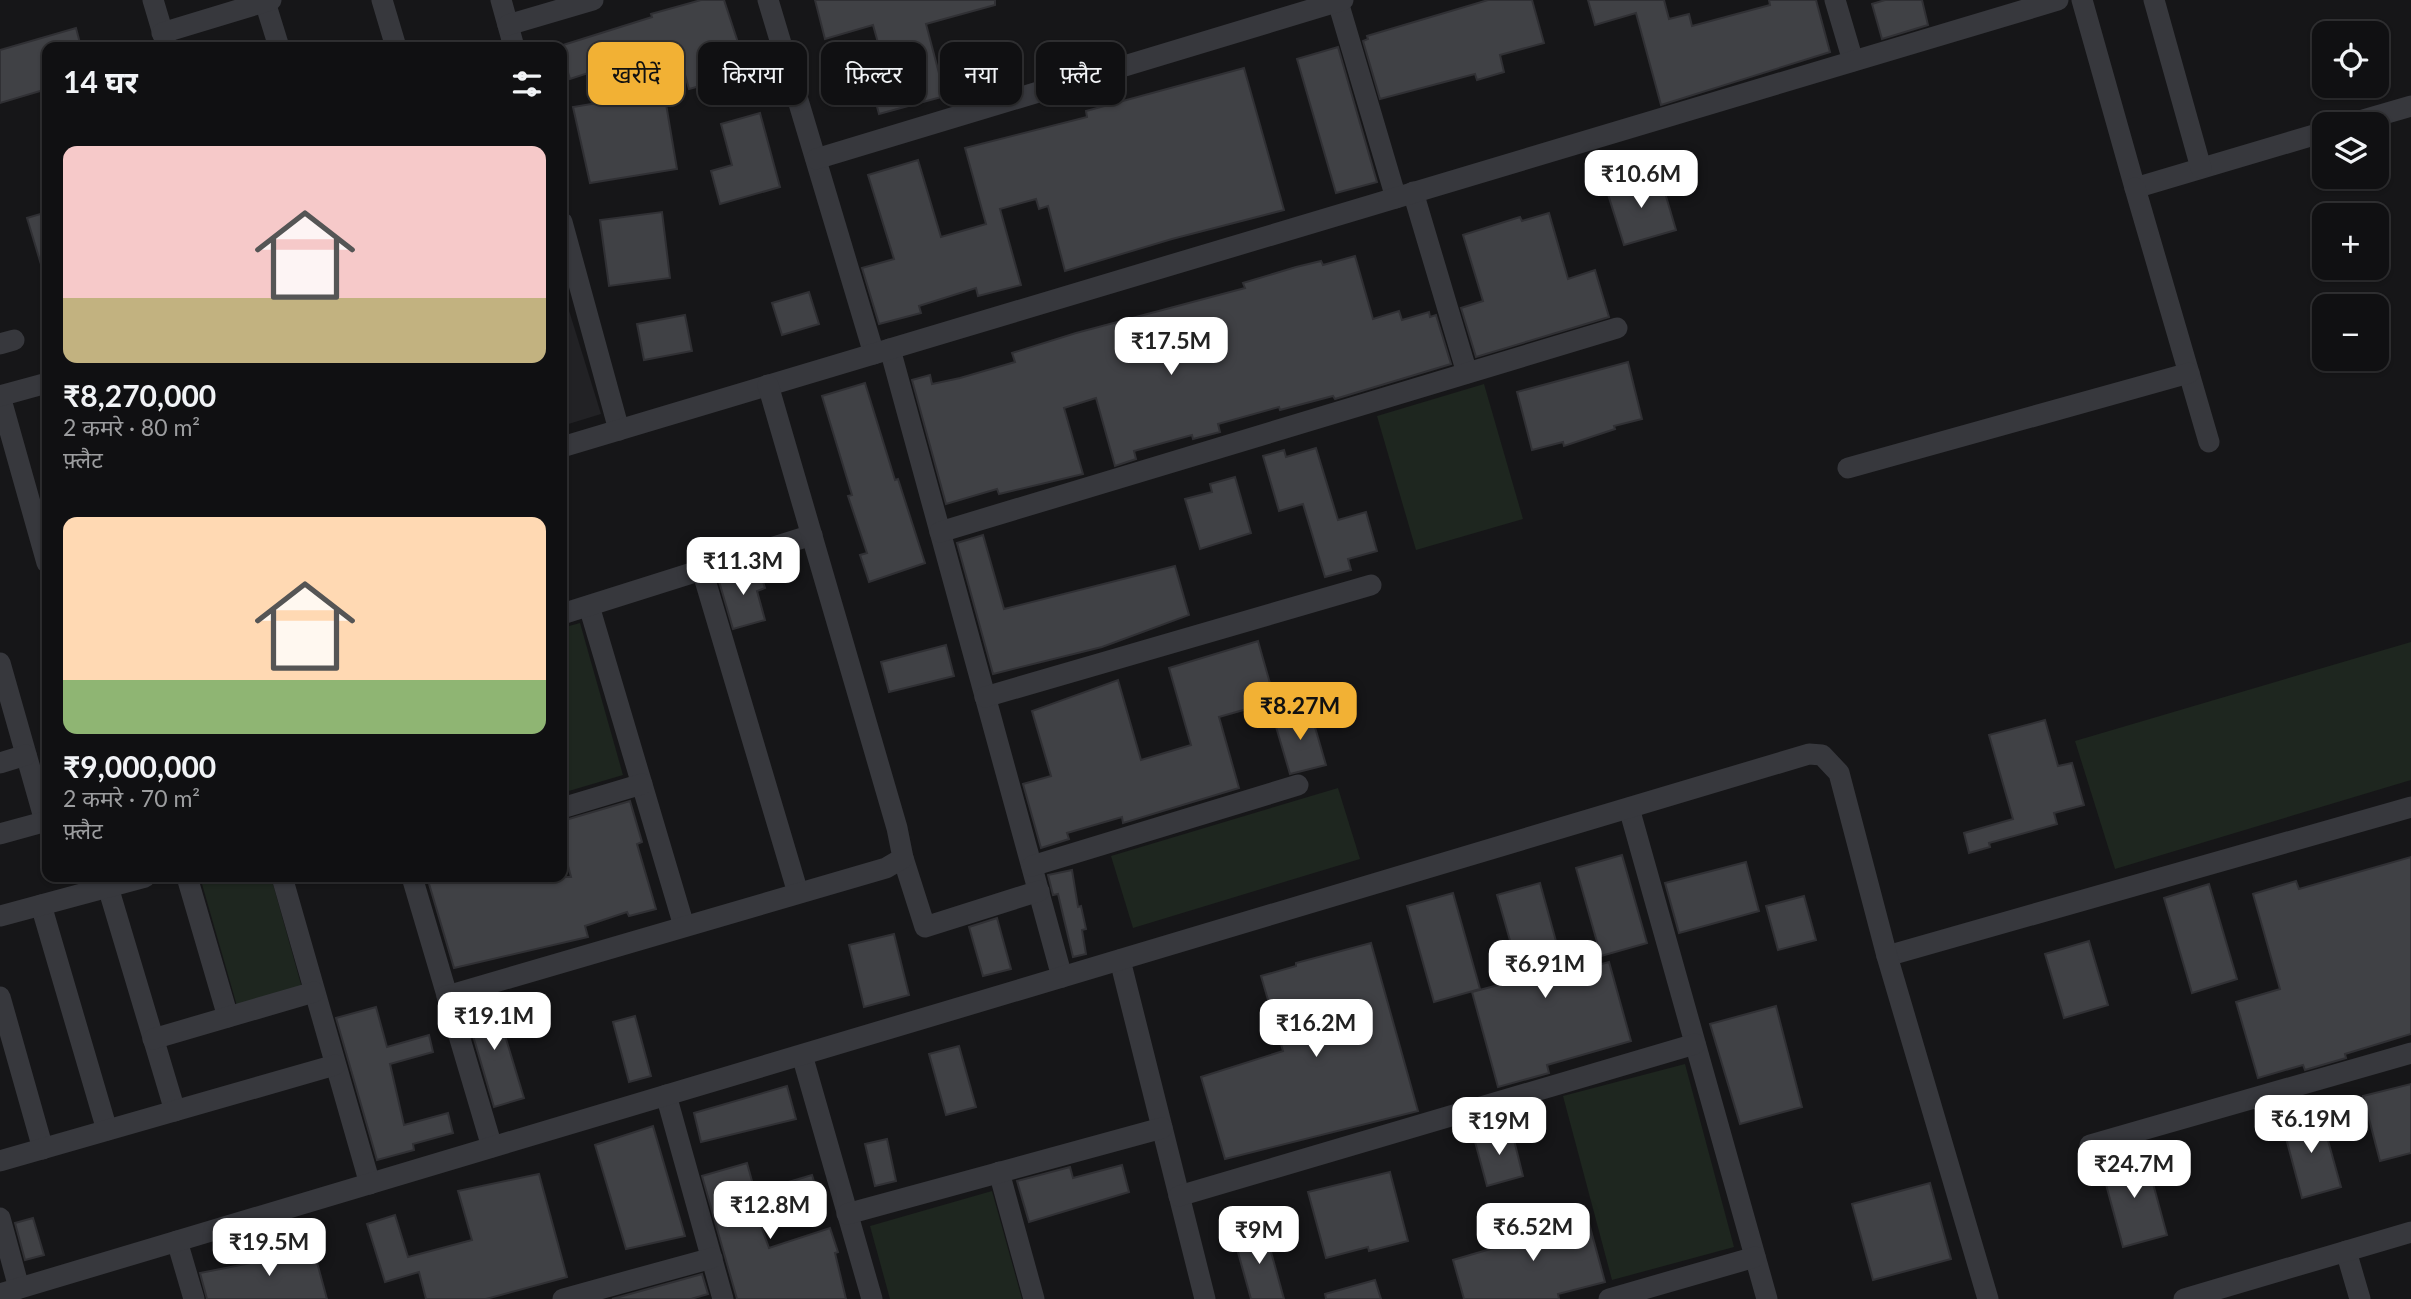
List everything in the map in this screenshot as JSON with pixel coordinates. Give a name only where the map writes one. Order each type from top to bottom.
[{"type":"street","points":[[153,0],[165,40],[268,1],[278,42]]},
{"type":"street","points":[[382,0],[395,42]]},
{"type":"street","points":[[500,0],[513,42]]},
{"type":"street","points":[[508,25],[593,0]]},
{"type":"street","points":[[768,0],[816,159],[940,532],[1062,977]]},
{"type":"street","points":[[1835,0],[1853,61]]},
{"type":"street","points":[[567,446],[2058,0]]},
{"type":"street","points":[[2082,0],[2209,442]]},
{"type":"street","points":[[2154,0],[2201,168]]},
{"type":"street","points":[[816,159],[1341,1],[1467,373]]},
{"type":"street","points":[[2389,112],[2411,106]]},
{"type":"street","points":[[2135,188],[2312,136]]},
{"type":"street","points":[[567,240],[619,430]]},
{"type":"street","points":[[940,532],[1617,328]]},
{"type":"street","points":[[1848,468],[2189,373]]},
{"type":"street","points":[[42,384],[0,396],[42,545]]},
{"type":"street","points":[[768,385],[925,927],[1039,891]]},
{"type":"street","points":[[567,613],[812,535]]},
{"type":"street","points":[[702,570],[798,893]]},
{"type":"street","points":[[985,697],[1371,585]]},
{"type":"street","points":[[589,606],[684,926]]},
{"type":"street","points":[[0,663],[4,688],[42,808]]},
{"type":"street","points":[[0,1218],[23,1291],[177,1241],[1809,754],[1822,755],[1839,773],[1887,956],[1988,1299]]},
{"type":"street","points":[[0,763],[26,755]]},
{"type":"street","points":[[567,806],[642,784]]},
{"type":"street","points":[[1032,866],[1298,785]]},
{"type":"street","points":[[1887,956],[2411,807]]},
{"type":"street","points":[[1629,808],[1767,1299]]},
{"type":"street","points":[[0,834],[42,822]]},
{"type":"street","points":[[447,996],[886,867],[903,858]]},
{"type":"street","points":[[0,916],[126,882]]},
{"type":"street","points":[[188,882],[228,1017]]},
{"type":"street","points":[[283,882],[370,1184]]},
{"type":"street","points":[[413,882],[492,1147]]},
{"type":"street","points":[[108,887],[175,1111]]},
{"type":"street","points":[[41,905],[107,1130]]},
{"type":"street","points":[[1119,960],[1205,1299]]},
{"type":"street","points":[[153,1039],[314,992]]},
{"type":"street","points":[[0,997],[43,1149]]},
{"type":"street","points":[[1179,1196],[1695,1044]]},
{"type":"street","points":[[2090,1145],[2411,1053]]},
{"type":"street","points":[[802,1055],[872,1299]]},
{"type":"street","points":[[0,1161],[335,1065]]},
{"type":"street","points":[[666,1095],[723,1299]]},
{"type":"street","points":[[847,1214],[1162,1128]]},
{"type":"street","points":[[999,1172],[1034,1299]]},
{"type":"street","points":[[2184,1299],[2411,1232]]},
{"type":"street","points":[[177,1241],[194,1299]]},
{"type":"street","points":[[2346,1251],[2360,1299]]},
{"type":"street","points":[[1609,1299],[1755,1257]]},
{"type":"street","points":[[566,1299],[712,1258]]},
{"type":"shaded area","points":[[567,304],[601,414],[567,424]]},
{"type":"shaded area","points":[[1484,384],[1523,519],[1416,550],[1377,416]]},
{"type":"shaded area","points":[[580,623],[623,775],[567,792],[567,627]]},
{"type":"shaded area","points":[[2411,642],[2411,780],[2115,869],[2075,741]]},
{"type":"shaded area","points":[[1338,788],[1360,859],[1133,928],[1111,856]]},
{"type":"shaded area","points":[[201,882],[272,882],[302,988],[237,1006]]},
{"type":"shaded area","points":[[1685,1064],[1734,1247],[1612,1280],[1563,1096]]},
{"type":"shaded area","points":[[992,1191],[1022,1299],[890,1299],[870,1226]]},
{"type":"building","points":[[701,0],[724,0],[738,42],[698,42],[698,87],[689,89],[684,71],[684,42],[588,42],[588,73],[570,79],[567,69],[567,44],[652,17],[651,14]]},
{"type":"building","points":[[815,0],[995,0],[995,5],[926,24],[940,77],[940,97],[926,101],[926,42],[878,42],[873,25],[825,39]]},
{"type":"building","points":[[1488,0],[1532,0],[1544,43],[1500,55],[1504,72],[1477,80],[1475,74],[1380,99],[1363,41],[1368,39],[1367,36]]},
{"type":"building","points":[[1588,0],[1664,0],[1669,19],[1689,14],[1692,26],[1770,5],[1769,0],[1816,0],[1830,52],[1661,105],[1636,13],[1595,25]]},
{"type":"building","points":[[1885,0],[1922,0],[1928,25],[1882,39],[1872,4]]},
{"type":"building","points":[[76,28],[80,42],[42,42],[42,90],[0,103],[0,50]]},
{"type":"building","points":[[1338,47],[1377,182],[1336,193],[1297,59]]},
{"type":"building","points":[[1244,68],[1284,210],[1172,239],[1065,271],[1048,206],[1039,209],[1036,199],[1000,209],[1021,285],[978,296],[976,288],[919,306],[921,313],[879,324],[862,268],[894,259],[868,175],[918,160],[941,237],[986,224],[965,148],[1087,117],[1086,111],[1108,105],[1125,105],[1125,100]]},
{"type":"building","points":[[588,105],[666,105],[677,169],[590,183],[573,107]]},
{"type":"building","points":[[877,105],[912,105],[879,114]]},
{"type":"building","points":[[760,113],[780,187],[720,204],[711,171],[732,165],[721,124]]},
{"type":"building","points":[[1660,176],[1676,230],[1624,245],[1606,188]]},
{"type":"building","points":[[662,212],[670,278],[609,286],[600,220]]},
{"type":"building","points":[[1549,213],[1568,279],[1595,270],[1609,317],[1476,357],[1461,308],[1483,301],[1463,235],[1520,217],[1522,221]]},
{"type":"building","points":[[42,214],[42,268],[27,218]]},
{"type":"building","points":[[1355,256],[1373,319],[1399,311],[1402,320],[1429,312],[1430,317],[1436,315],[1451,364],[1335,399],[1333,396],[1280,410],[1279,407],[1218,424],[1220,432],[1193,439],[1192,435],[1134,451],[1136,459],[1115,466],[1096,398],[1064,408],[1083,474],[999,494],[997,489],[946,504],[912,380],[930,375],[932,384],[960,378],[1015,362],[1012,353],[1076,333],[1245,288],[1243,283],[1296,267],[1321,261],[1323,265]]},
{"type":"building","points":[[809,292],[819,324],[782,335],[772,303]]},
{"type":"building","points":[[685,315],[692,351],[644,360],[637,324]]},
{"type":"building","points":[[1628,362],[1642,419],[1614,426],[1615,429],[1564,446],[1563,442],[1532,450],[1517,392]]},
{"type":"building","points":[[865,383],[895,480],[898,479],[925,563],[869,582],[860,555],[867,553],[848,496],[852,495],[822,396]]},
{"type":"building","points":[[1316,448],[1338,520],[1366,512],[1377,551],[1348,559],[1351,570],[1325,577],[1303,504],[1279,511],[1263,456],[1284,450],[1286,457]]},
{"type":"building","points":[[1235,477],[1251,533],[1200,549],[1185,499],[1212,492],[1210,484]]},
{"type":"building","points":[[983,535],[1004,609],[1175,566],[1189,615],[1102,647],[993,674],[957,543]]},
{"type":"building","points":[[758,566],[765,588],[757,591],[765,620],[733,629],[718,578]]},
{"type":"building","points":[[1258,641],[1275,701],[1219,717],[1239,788],[1123,823],[1122,817],[1067,833],[1069,839],[1041,848],[1023,784],[1051,776],[1032,711],[1118,680],[1141,760],[1191,745],[1169,668]]},
{"type":"building","points":[[946,645],[954,676],[889,692],[881,662]]},
{"type":"building","points":[[1310,710],[1326,765],[1290,774],[1274,720]]},
{"type":"building","points":[[2045,720],[2058,766],[2072,763],[2084,805],[2054,813],[2057,824],[1989,843],[1990,847],[1969,853],[1964,833],[2013,819],[1989,735]]},
{"type":"building","points":[[630,801],[642,842],[637,844],[656,909],[629,916],[627,912],[585,926],[588,937],[454,968],[428,882],[567,882],[567,877],[571,877],[567,862],[567,820]]},
{"type":"building","points":[[1622,855],[1647,943],[1601,956],[1576,868]]},
{"type":"building","points":[[2411,857],[2411,1034],[2345,1054],[2346,1058],[2305,1070],[2303,1065],[2258,1078],[2236,1002],[2280,989],[2253,894],[2296,881],[2299,889]]},
{"type":"building","points":[[1746,862],[1759,911],[1679,933],[1665,883]]},
{"type":"building","points":[[1072,870],[1078,907],[1081,906],[1086,929],[1082,930],[1086,954],[1073,957],[1058,894],[1053,895],[1048,875]]},
{"type":"building","points":[[1540,883],[1565,974],[1609,962],[1631,1041],[1547,1065],[1549,1073],[1498,1087],[1472,992],[1521,979],[1497,895]]},
{"type":"building","points":[[2209,884],[2237,979],[2192,993],[2164,898]]},
{"type":"building","points":[[1453,893],[1480,989],[1434,1002],[1407,906]]},
{"type":"building","points":[[1804,896],[1816,940],[1778,950],[1766,906]]},
{"type":"building","points":[[997,918],[1011,969],[983,976],[969,927]]},
{"type":"building","points":[[894,934],[909,995],[864,1007],[849,945]]},
{"type":"building","points":[[2089,941],[2108,1005],[2064,1018],[2045,954]]},
{"type":"building","points":[[1371,943],[1418,1111],[1225,1159],[1201,1077],[1283,1051],[1261,976],[1296,966],[1296,963]]},
{"type":"building","points":[[493,996],[524,1098],[494,1107],[464,1005]]},
{"type":"building","points":[[1776,1006],[1802,1107],[1740,1124],[1710,1024]]},
{"type":"building","points":[[376,1007],[387,1047],[429,1035],[433,1052],[390,1064],[404,1125],[448,1113],[453,1133],[413,1144],[414,1150],[377,1160],[336,1018]]},
{"type":"building","points":[[635,1016],[651,1076],[629,1082],[613,1022]]},
{"type":"building","points":[[959,1046],[976,1107],[946,1115],[929,1054]]},
{"type":"building","points":[[2411,1084],[2411,1153],[2380,1161],[2363,1096]]},
{"type":"building","points":[[787,1086],[796,1119],[701,1142],[694,1113]]},
{"type":"building","points":[[2320,1112],[2341,1187],[2302,1198],[2282,1123]]},
{"type":"building","points":[[653,1126],[685,1236],[626,1249],[595,1145]]},
{"type":"building","points":[[1511,1128],[1523,1176],[1487,1186],[1474,1138]]},
{"type":"building","points":[[887,1139],[896,1181],[875,1186],[865,1144]]},
{"type":"building","points":[[2145,1154],[2167,1235],[2123,1247],[2101,1166]]},
{"type":"building","points":[[747,1163],[755,1192],[812,1175],[818,1194],[756,1212],[769,1248],[830,1228],[838,1252],[835,1253],[846,1299],[737,1299],[702,1176]]},
{"type":"building","points":[[1122,1165],[1129,1192],[1029,1222],[1017,1181],[1070,1167],[1073,1178]]},
{"type":"building","points":[[1390,1172],[1408,1241],[1369,1251],[1368,1247],[1326,1258],[1308,1192]]},
{"type":"building","points":[[539,1174],[567,1277],[486,1299],[426,1299],[419,1272],[385,1282],[367,1224],[395,1215],[408,1257],[472,1240],[458,1191]]},
{"type":"building","points":[[1930,1183],[1951,1259],[1873,1280],[1852,1204]]},
{"type":"building","points":[[1536,1216],[1540,1228],[1587,1216],[1605,1282],[1558,1294],[1559,1299],[1464,1299],[1453,1260],[1504,1245],[1499,1226]]},
{"type":"building","points":[[33,1218],[44,1255],[25,1260],[15,1223]]},
{"type":"building","points":[[1265,1230],[1284,1299],[1251,1299],[1234,1238]]},
{"type":"building","points":[[312,1244],[327,1299],[207,1299],[200,1273],[266,1260],[265,1257]]},
{"type":"building","points":[[702,1274],[708,1294],[691,1299],[612,1299]]},
{"type":"building","points":[[1375,1280],[1381,1299],[1326,1299],[1325,1294]]}]
